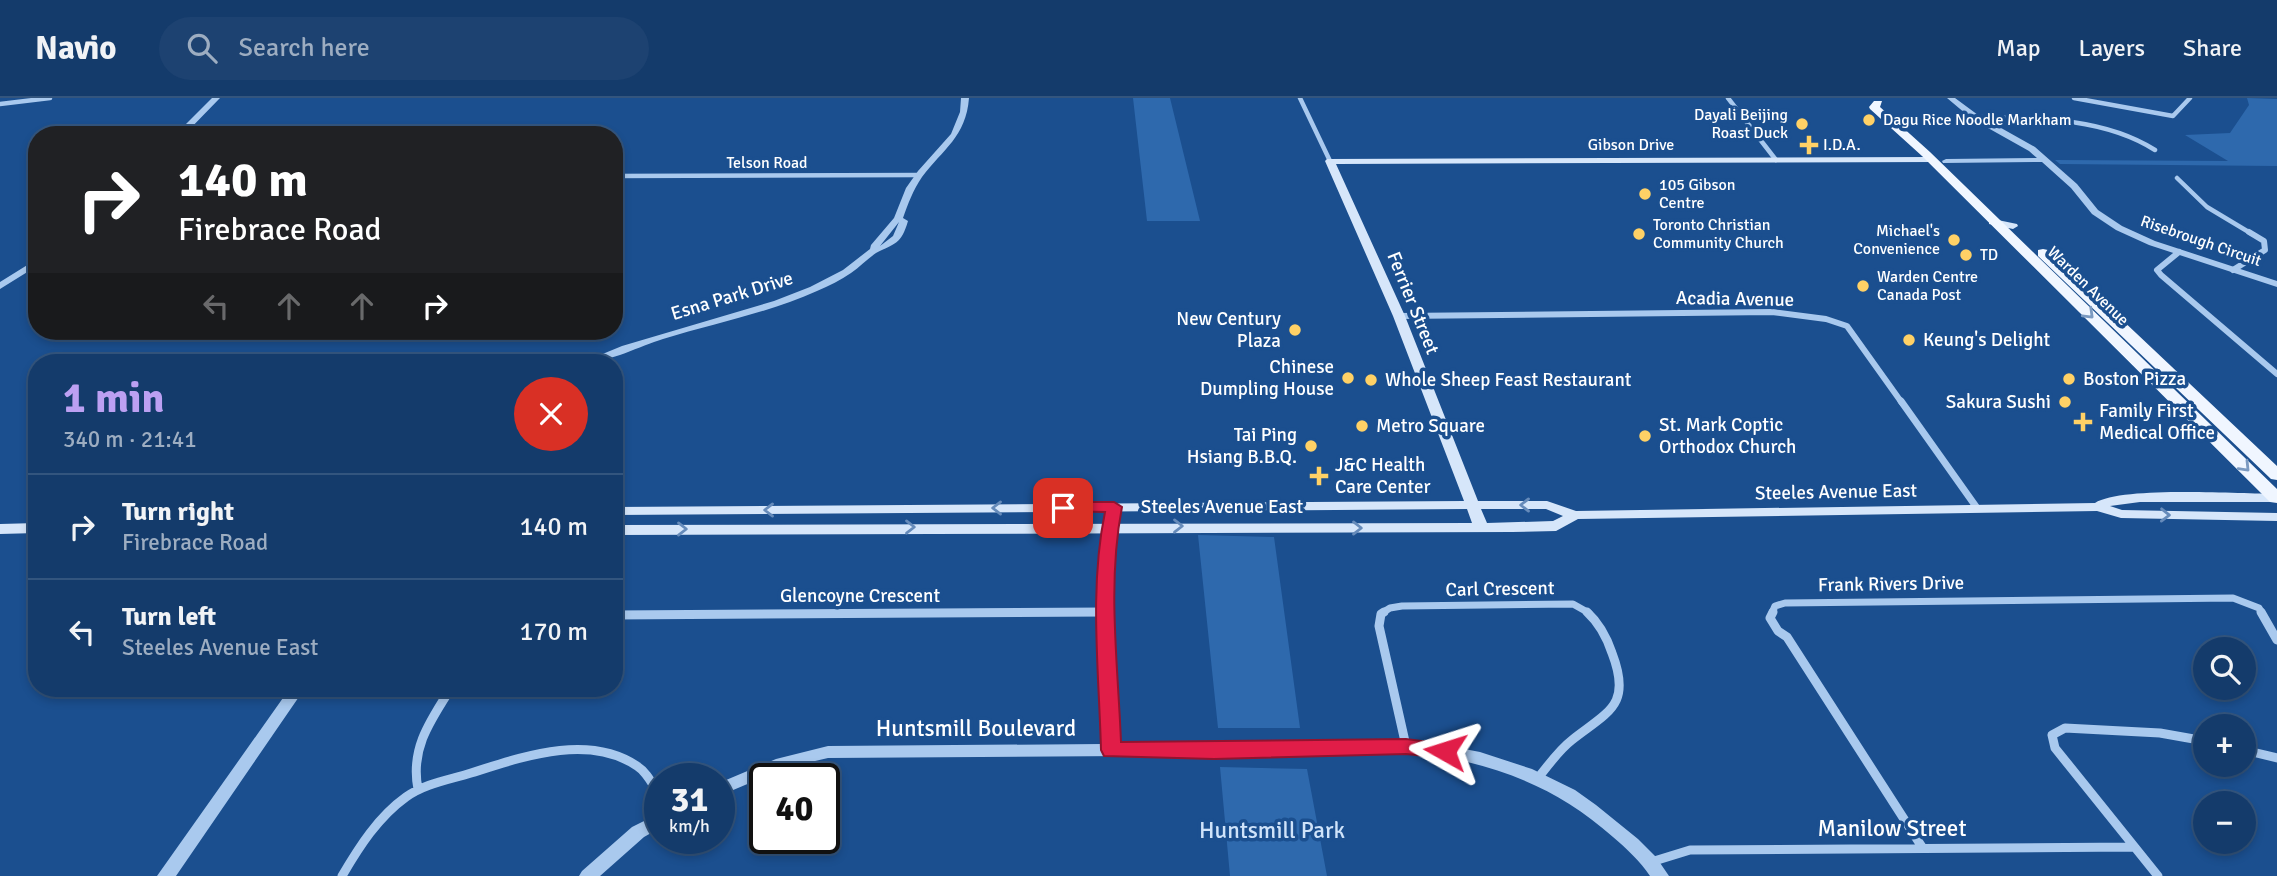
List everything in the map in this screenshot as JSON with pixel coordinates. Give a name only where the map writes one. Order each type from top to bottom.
[{"type":"main road","name":"Warden Avenue","points":[[2277,475],[1889,107],[1875,101],[1874,107],[1932,160],[2277,499]]},
{"type":"main road","name":"Gibson Drive","points":[[1330,161],[1932,160]]},
{"type":"main road","name":"Ferrier Street","points":[[1330,161],[1399,316],[1481,527]]},
{"type":"main road","points":[[1993,222],[2014,226]]},
{"type":"main road","name":"Steeles Avenue East","points":[[2098,507],[2108,501],[2140,498],[2277,499]]},
{"type":"main road","name":"Steeles Avenue East","points":[[623,511],[1547,505],[1575,515],[2098,507],[2121,514],[2277,517]]},
{"type":"main road","name":"Steeles Avenue East","points":[[623,530],[1556,526],[1575,515]]},
{"type":"main road","points":[[0,529],[28,528]]},
{"type":"street","points":[[0,104],[50,98]]},
{"type":"street","points":[[188,126],[215,98]]},
{"type":"street","name":"Esna Park Drive","points":[[611,354],[810,290],[846,272],[875,250],[886,249],[899,234],[904,221],[898,219],[909,192],[957,132],[964,114],[965,98]]},
{"type":"street","name":"Ferrier Street","points":[[1300,98],[1330,161]]},
{"type":"street","points":[[1728,98],[1776,160]]},
{"type":"street","name":"Risebrough Circuit","points":[[1951,98],[1975,117],[2026,145],[2066,178],[2105,220],[2143,239],[2277,284]]},
{"type":"street","points":[[2074,98],[2173,117],[2190,98]]},
{"type":"street","points":[[1975,117],[2044,120],[2084,126],[2134,137],[2155,150]]},
{"type":"street","points":[[1932,160],[2044,160]]},
{"type":"street","name":"Telson Road","points":[[623,176],[920,175]]},
{"type":"street","points":[[2178,178],[2207,207],[2264,241],[2265,250],[2233,270]]},
{"type":"street","points":[[2179,252],[2157,270],[2161,275],[2277,374]]},
{"type":"street","points":[[0,286],[28,267]]},
{"type":"street","name":"Acadia Avenue","points":[[1399,316],[1772,312],[1826,319],[1847,326],[1977,508]]},
{"type":"street","points":[[1111,750],[1106,612],[1110,526],[1114,507]]},
{"type":"street","name":"Frank Rivers Drive","points":[[1922,846],[1787,637],[1772,624],[1770,618],[1775,606],[1786,603],[2233,598],[2259,608],[2277,640]]},
{"type":"street","name":"Carl Crescent","points":[[1406,746],[1379,625],[1381,614],[1390,608],[1402,606],[1573,604],[1598,620],[1621,672],[1622,695],[1601,721],[1571,741],[1539,776]]},
{"type":"street","name":"Glencoyne Crescent","points":[[623,615],[1106,612]]},
{"type":"street","points":[[166,876],[292,697]]},
{"type":"street","points":[[418,789],[414,758],[425,729],[445,697]]},
{"type":"street","points":[[2158,876],[2055,748],[2052,735],[2066,728],[2160,733],[2193,739]]},
{"type":"street","name":"Huntsmill Boulevard","points":[[735,783],[782,763],[828,752],[1214,751],[1406,746],[1462,753],[1498,761],[1539,776],[1575,798],[1656,869]]},
{"type":"street","points":[[342,876],[365,838],[390,812],[418,789],[551,752],[604,752],[640,768],[644,774]]},
{"type":"street","points":[[2256,753],[2277,758]]},
{"type":"street","points":[[588,876],[644,829]]},
{"type":"street","name":"Manilow Street","points":[[1656,869],[1690,850],[1922,846],[2134,847]]},
{"type":"green space","points":[[1133,98],[1170,98],[1200,221],[1147,221]]},
{"type":"green space","points":[[2247,98],[2277,99],[2277,166],[2060,164],[2055,160],[2228,161],[2185,135],[2230,133],[2249,105]]},
{"type":"green space","points":[[1198,535],[1274,537],[1300,728],[1218,728]]},
{"type":"green space","name":"Huntsmill Park","points":[[1220,767],[1307,769],[1327,876],[1230,876]]},
{"type":"place","name":"Dagu Rice Noodle Markham","points":[[1869,120]]},
{"type":"place","name":"Dayali Beijing Roast Duck","points":[[1802,124]]},
{"type":"place","name":"I.D.A.","points":[[1809,145]]},
{"type":"place","name":"105 Gibson Centre","points":[[1645,194]]},
{"type":"place","name":"Toronto Christian Community Church","points":[[1639,234]]},
{"type":"place","name":"Michael's Convenience","points":[[1954,240]]},
{"type":"place","name":"TD","points":[[1966,255]]},
{"type":"place","name":"Warden Centre Canada Post","points":[[1863,286]]},
{"type":"place","name":"New Century Plaza","points":[[1295,330]]},
{"type":"place","name":"Keung's Delight","points":[[1909,340]]},
{"type":"place","name":"Chinese Dumpling House","points":[[1348,378]]},
{"type":"place","name":"Boston Pizza","points":[[2069,379]]},
{"type":"place","name":"Whole Sheep Feast Restaurant","points":[[1371,380]]},
{"type":"place","name":"Sakura Sushi","points":[[2065,402]]},
{"type":"place","name":"Family First Medical Office","points":[[2083,422]]},
{"type":"place","name":"Metro Square","points":[[1362,426]]},
{"type":"place","name":"St. Mark Coptic Orthodox Church","points":[[1645,436]]},
{"type":"place","name":"Tai Ping Hsiang B.B.Q.","points":[[1311,446]]},
{"type":"place","name":"J&C Health Care Center","points":[[1319,476]]},
{"type":"route","points":[[1063,508],[1114,507],[1108,538],[1106,612],[1111,750],[1214,751],[1406,746],[1445,751]]}]
